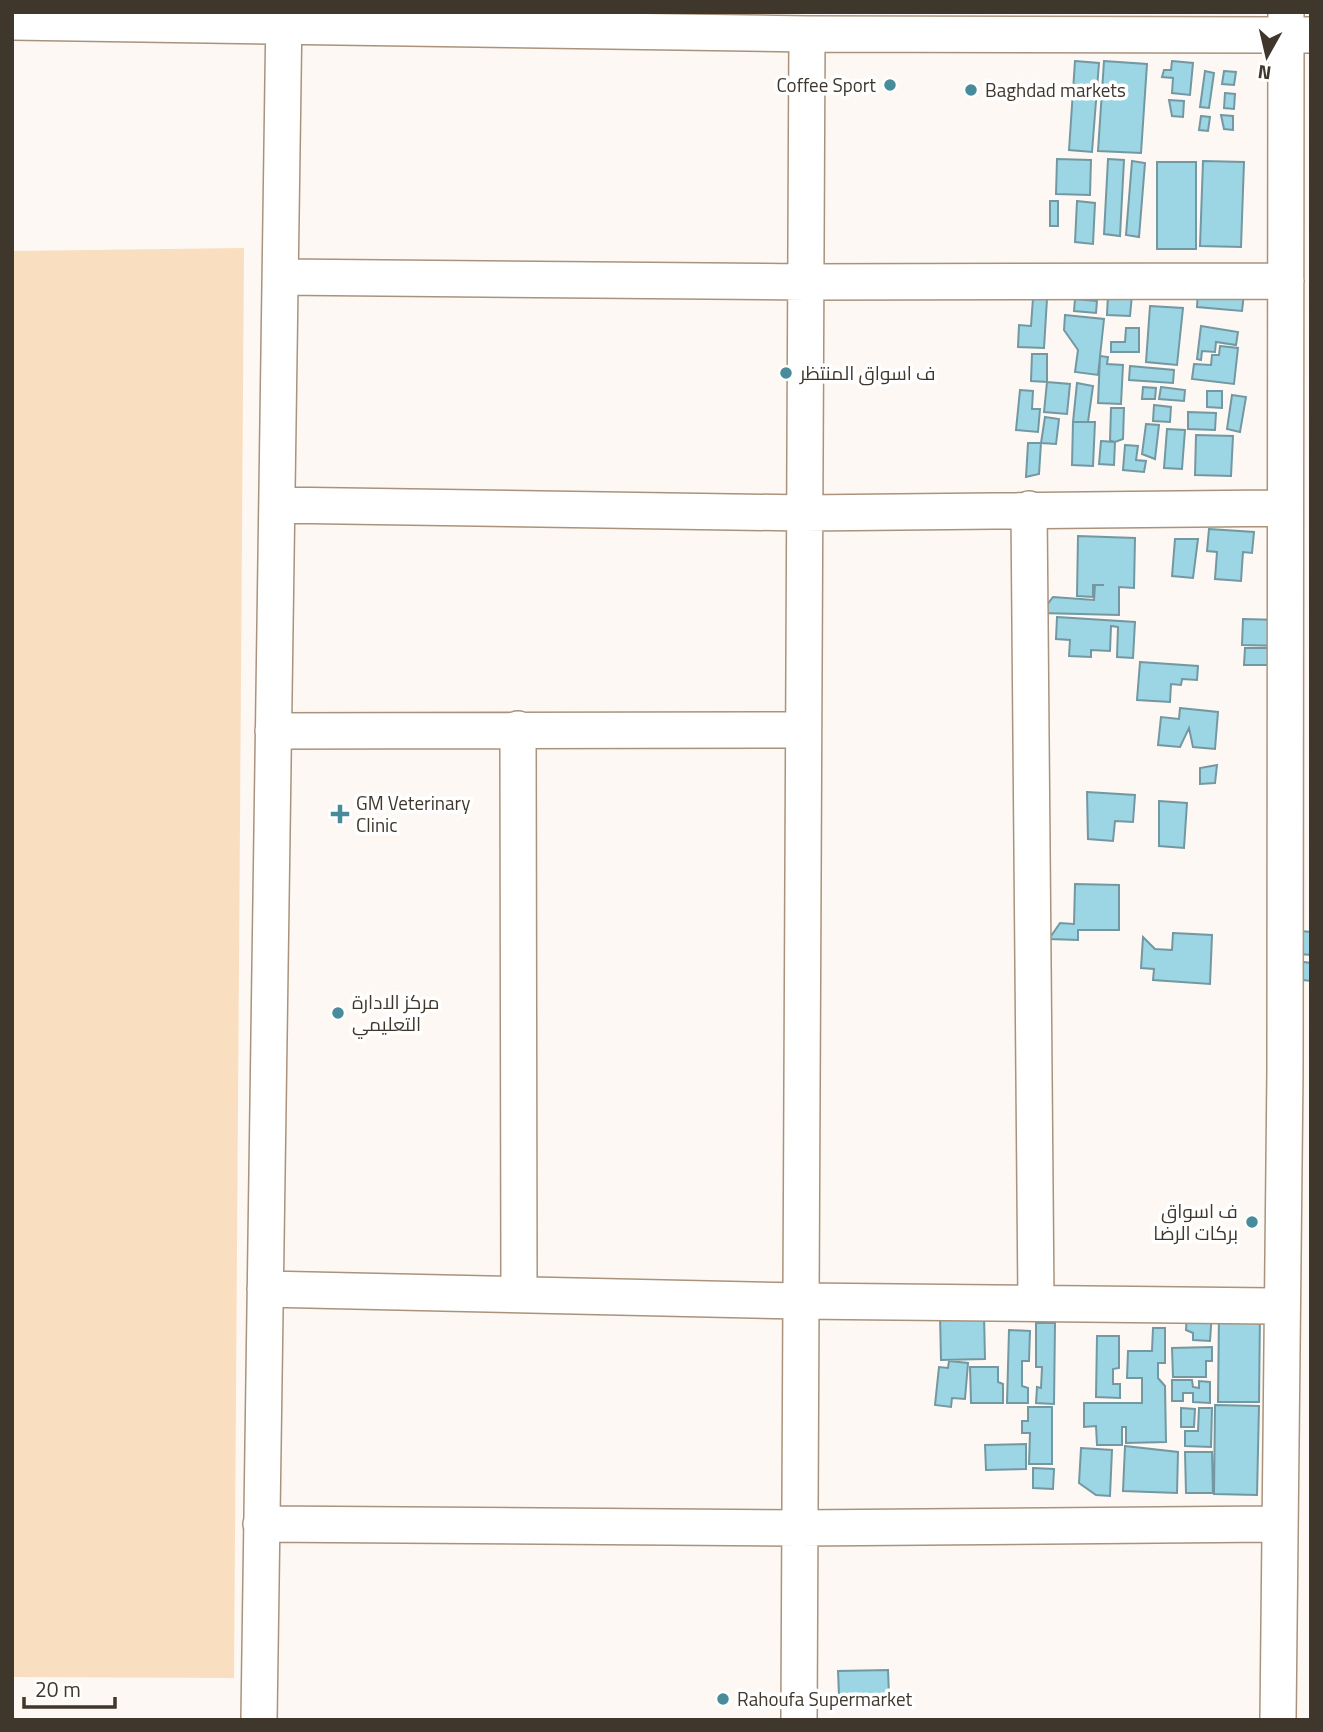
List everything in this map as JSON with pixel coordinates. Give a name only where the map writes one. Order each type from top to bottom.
[{"type":"street","points":[[259,1720],[284,18]]},
{"type":"street","points":[[12,22],[284,18],[807,34],[1241,23],[1294,27],[1286,281],[1284,508],[1298,867],[1298,1071],[1282,1306],[1278,1720]]},
{"type":"street","points":[[799,1720],[807,34]]},
{"type":"street","points":[[281,276],[806,282],[1286,281]]},
{"type":"street","points":[[277,505],[804,513],[1284,508]]},
{"type":"street","points":[[1029,509],[1036,1302]]},
{"type":"street","points":[[518,729],[520,1293]]},
{"type":"street","points":[[273,731],[803,730]]},
{"type":"street","points":[[265,1289],[800,1301],[1282,1306]]},
{"type":"street","points":[[261,1524],[799,1528],[1280,1524]]},
{"type":"shaded area","points":[[244,248],[234,1678],[12,1677],[12,251]]},
{"type":"building","points":[[1075,61],[1099,63],[1092,152],[1069,150]]},
{"type":"building","points":[[1104,61],[1147,64],[1141,153],[1098,151]]},
{"type":"building","points":[[1172,61],[1193,63],[1190,95],[1172,93],[1173,78],[1162,77],[1164,70],[1171,70]]},
{"type":"building","points":[[1205,71],[1214,73],[1209,108],[1200,107]]},
{"type":"building","points":[[1224,71],[1236,72],[1234,85],[1222,84]]},
{"type":"building","points":[[1225,93],[1235,94],[1234,109],[1224,108]]},
{"type":"building","points":[[1169,100],[1184,101],[1183,117],[1172,116]]},
{"type":"building","points":[[1221,115],[1233,116],[1233,130],[1224,129]]},
{"type":"building","points":[[1201,116],[1210,117],[1208,131],[1199,130]]},
{"type":"building","points":[[1057,159],[1091,160],[1090,195],[1056,194]]},
{"type":"building","points":[[1108,159],[1124,160],[1120,236],[1104,234]]},
{"type":"building","points":[[1132,161],[1145,163],[1139,237],[1126,235]]},
{"type":"building","points":[[1203,161],[1244,162],[1241,247],[1200,246]]},
{"type":"building","points":[[1157,162],[1196,162],[1196,249],[1157,249]]},
{"type":"building","points":[[1050,201],[1058,201],[1058,226],[1050,226]]},
{"type":"building","points":[[1077,201],[1095,203],[1093,244],[1075,242]]},
{"type":"building","points":[[1198,290],[1244,294],[1242,311],[1197,307]]},
{"type":"building","points":[[1108,294],[1132,295],[1130,316],[1107,315]]},
{"type":"building","points":[[1033,298],[1047,299],[1044,348],[1018,347],[1019,325],[1031,326]]},
{"type":"building","points":[[1075,299],[1097,301],[1096,313],[1074,311]]},
{"type":"building","points":[[1150,306],[1183,308],[1177,365],[1146,362]]},
{"type":"building","points":[[1065,315],[1104,319],[1098,375],[1075,372],[1078,350],[1064,330]]},
{"type":"building","points":[[1201,326],[1238,332],[1236,345],[1216,342],[1215,352],[1202,351],[1201,360],[1197,359]]},
{"type":"building","points":[[1126,328],[1139,328],[1139,352],[1111,352],[1111,342],[1125,342]]},
{"type":"building","points":[[1220,346],[1238,348],[1234,384],[1192,379],[1194,364],[1211,365],[1212,355],[1219,355]]},
{"type":"building","points":[[1032,354],[1047,354],[1047,382],[1031,381]]},
{"type":"building","points":[[1100,356],[1108,357],[1107,364],[1123,365],[1121,404],[1098,403]]},
{"type":"building","points":[[1130,366],[1174,370],[1173,383],[1129,380]]},
{"type":"building","points":[[1047,382],[1070,384],[1067,414],[1044,412]]},
{"type":"building","points":[[1077,383],[1093,386],[1088,422],[1073,422]]},
{"type":"building","points":[[1143,387],[1156,388],[1155,399],[1142,399]]},
{"type":"building","points":[[1161,387],[1185,390],[1184,401],[1159,399]]},
{"type":"building","points":[[1020,390],[1033,391],[1032,409],[1040,409],[1038,432],[1016,430]]},
{"type":"building","points":[[1207,391],[1222,391],[1222,408],[1207,407]]},
{"type":"building","points":[[1232,395],[1246,397],[1240,432],[1227,429]]},
{"type":"building","points":[[1154,405],[1171,407],[1170,422],[1153,421]]},
{"type":"building","points":[[1111,408],[1124,408],[1123,439],[1115,442],[1110,441]]},
{"type":"building","points":[[1188,412],[1216,413],[1215,430],[1188,429]]},
{"type":"building","points":[[1045,417],[1059,419],[1056,444],[1041,443]]},
{"type":"building","points":[[1073,422],[1095,422],[1093,466],[1072,465]]},
{"type":"building","points":[[1146,424],[1159,425],[1155,459],[1142,454]]},
{"type":"building","points":[[1167,429],[1185,430],[1182,469],[1164,468]]},
{"type":"building","points":[[1196,435],[1233,436],[1231,476],[1195,475]]},
{"type":"building","points":[[1101,441],[1115,442],[1114,465],[1099,464]]},
{"type":"building","points":[[1028,443],[1041,443],[1039,474],[1026,477]]},
{"type":"building","points":[[1125,445],[1138,446],[1136,460],[1146,461],[1144,472],[1123,470]]},
{"type":"building","points":[[1209,529],[1254,532],[1252,553],[1243,552],[1241,581],[1215,579],[1217,552],[1207,551]]},
{"type":"building","points":[[1078,536],[1135,538],[1134,588],[1119,587],[1119,615],[1041,613],[1053,597],[1094,600],[1095,585],[1093,597],[1077,596]]},
{"type":"building","points":[[1175,539],[1198,539],[1193,578],[1172,576]]},
{"type":"building","points":[[1057,617],[1135,622],[1133,658],[1117,657],[1118,627],[1111,626],[1110,651],[1091,650],[1091,657],[1069,656],[1070,640],[1056,639]]},
{"type":"building","points":[[1243,619],[1278,620],[1277,646],[1242,645]]},
{"type":"building","points":[[1245,648],[1273,648],[1273,665],[1244,665]]},
{"type":"building","points":[[1140,662],[1198,666],[1197,680],[1182,679],[1181,685],[1171,684],[1170,702],[1137,700]]},
{"type":"building","points":[[1180,708],[1218,712],[1215,749],[1193,747],[1189,728],[1180,747],[1158,745],[1161,717],[1179,719]]},
{"type":"building","points":[[1217,765],[1215,783],[1200,784],[1200,768]]},
{"type":"building","points":[[1087,792],[1135,795],[1133,822],[1115,821],[1113,841],[1088,839]]},
{"type":"building","points":[[1159,801],[1187,803],[1184,848],[1159,846]]},
{"type":"building","points":[[1075,884],[1119,885],[1119,930],[1078,930],[1078,940],[1049,939],[1060,923],[1074,924]]},
{"type":"building","points":[[1301,931],[1311,932],[1311,955],[1300,954]]},
{"type":"building","points":[[1173,933],[1212,935],[1210,984],[1153,980],[1154,969],[1141,968],[1143,937],[1155,949],[1172,950]]},
{"type":"building","points":[[1296,961],[1311,963],[1311,981],[1294,979]]},
{"type":"building","points":[[1187,1311],[1212,1312],[1210,1341],[1193,1340],[1193,1333],[1186,1330]]},
{"type":"building","points":[[1219,1313],[1260,1314],[1259,1402],[1218,1402]]},
{"type":"building","points":[[984,1314],[985,1359],[941,1360],[940,1315]]},
{"type":"building","points":[[1036,1323],[1055,1323],[1054,1404],[1036,1403],[1037,1387],[1041,1388],[1042,1367],[1036,1367]]},
{"type":"building","points":[[1153,1328],[1165,1328],[1165,1363],[1158,1363],[1158,1378],[1165,1386],[1166,1442],[1126,1443],[1126,1427],[1122,1427],[1122,1445],[1097,1445],[1096,1426],[1084,1427],[1084,1403],[1142,1403],[1142,1378],[1127,1378],[1128,1351],[1152,1351]]},
{"type":"building","points":[[1009,1330],[1030,1331],[1029,1361],[1022,1361],[1022,1386],[1028,1388],[1028,1403],[1007,1403]]},
{"type":"building","points":[[1097,1336],[1119,1336],[1119,1368],[1113,1369],[1113,1384],[1120,1384],[1120,1398],[1096,1397]]},
{"type":"building","points":[[1212,1347],[1212,1361],[1206,1361],[1206,1377],[1173,1377],[1172,1348]]},
{"type":"building","points":[[949,1361],[968,1363],[965,1399],[952,1398],[951,1407],[935,1405],[939,1367],[948,1368]]},
{"type":"building","points":[[970,1367],[998,1367],[998,1382],[1003,1384],[1003,1403],[971,1403]]},
{"type":"building","points":[[1172,1380],[1192,1380],[1193,1387],[1199,1388],[1199,1381],[1210,1382],[1210,1403],[1193,1402],[1193,1393],[1183,1393],[1183,1401],[1172,1401]]},
{"type":"building","points":[[1215,1405],[1259,1406],[1257,1495],[1214,1494]]},
{"type":"building","points":[[1028,1407],[1052,1407],[1052,1464],[1029,1464],[1030,1433],[1022,1433],[1022,1421],[1028,1421]]},
{"type":"building","points":[[1181,1408],[1195,1409],[1194,1427],[1181,1427]]},
{"type":"building","points":[[1199,1408],[1212,1408],[1211,1447],[1185,1446],[1185,1431],[1198,1431]]},
{"type":"building","points":[[1026,1444],[1026,1469],[986,1470],[985,1445]]},
{"type":"building","points":[[1125,1446],[1178,1452],[1177,1493],[1123,1491]]},
{"type":"building","points":[[1081,1448],[1112,1450],[1110,1496],[1096,1495],[1079,1483]]},
{"type":"building","points":[[1185,1452],[1212,1452],[1213,1493],[1186,1493]]},
{"type":"building","points":[[1033,1468],[1054,1469],[1053,1489],[1033,1488]]},
{"type":"building","points":[[888,1670],[889,1695],[839,1695],[838,1671]]},
{"type":"place","name":"Coffee Sport","points":[[890,85]]},
{"type":"place","name":"Baghdad markets","points":[[971,90]]},
{"type":"place","name":"ف اسواق المنتظر","points":[[786,373]]},
{"type":"place","name":"GM Veterinary Clinic","points":[[340,814]]},
{"type":"place","name":"مركز الادارة التعليمي","points":[[338,1013]]},
{"type":"place","name":"ف اسواق بركات الرضا","points":[[1252,1222]]},
{"type":"place","name":"Rahoufa Supermarket","points":[[723,1699]]}]
